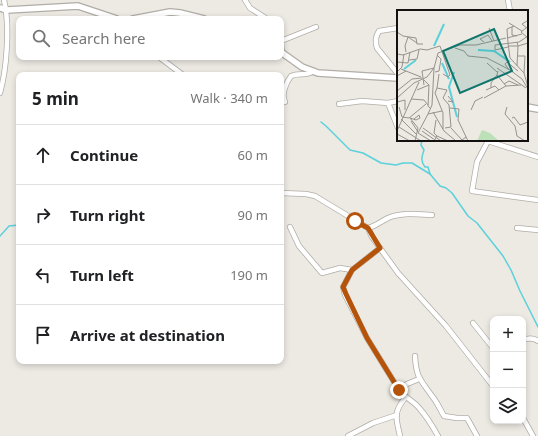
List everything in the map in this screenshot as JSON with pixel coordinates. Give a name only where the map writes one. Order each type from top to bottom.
[{"type":"street","points":[[0,93],[6,56],[6,10],[4,0]]},
{"type":"street","points":[[245,0],[250,8],[262,16]]},
{"type":"street","points":[[508,0],[510,10]]},
{"type":"street","points":[[0,8],[6,10],[78,6],[109,16]]},
{"type":"street","points":[[149,16],[170,12],[192,16]]},
{"type":"street","points":[[284,40],[316,27]]},
{"type":"street","points":[[397,28],[379,31],[375,38],[375,44],[397,73]]},
{"type":"street","points":[[284,54],[302,67],[326,74],[397,78]]},
{"type":"street","points":[[163,60],[179,72]]},
{"type":"street","points":[[284,91],[291,76],[295,74],[308,75],[314,71]]},
{"type":"street","points":[[339,104],[362,101],[388,103],[397,101]]},
{"type":"street","points":[[388,103],[397,126]]},
{"type":"street","points":[[528,107],[538,109]]},
{"type":"street","points":[[488,141],[477,162],[472,191],[538,200]]},
{"type":"street","points":[[491,141],[538,157]]},
{"type":"street","points":[[284,193],[315,196],[368,228],[398,273],[446,326],[490,382]]},
{"type":"street","points":[[368,228],[377,225],[387,218],[402,214],[432,215]]},
{"type":"street","points":[[290,227],[299,246],[322,273],[340,268],[352,270]]},
{"type":"street","points":[[517,228],[538,230]]},
{"type":"street","points":[[380,248],[352,270],[343,287],[367,338],[399,390],[405,398],[412,401],[420,408],[438,436]]},
{"type":"street","points":[[473,323],[490,344]]},
{"type":"street","points":[[526,338],[535,339],[538,341]]},
{"type":"street","points":[[415,356],[416,370],[419,379],[433,396],[444,416],[467,418],[476,436]]},
{"type":"street","points":[[399,390],[407,384],[419,379]]},
{"type":"street","points":[[400,436],[397,415],[398,406],[405,398]]},
{"type":"street","points":[[348,436],[373,422],[397,415]]},
{"type":"street","points":[[526,423],[533,436]]},
{"type":"waterway","points":[[321,122],[350,150],[363,153],[381,163],[396,165],[412,163],[430,174],[440,186],[446,188],[452,193],[468,216],[477,223],[503,256],[538,327]]},
{"type":"waterway","points":[[422,141],[421,145],[424,150],[422,161],[423,165],[428,167],[430,174]]},
{"type":"waterway","points":[[0,236],[9,226],[16,225]]},
{"type":"route","points":[[355,221],[368,228],[372,237],[380,248],[352,270],[343,287],[367,338],[399,390]]}]
